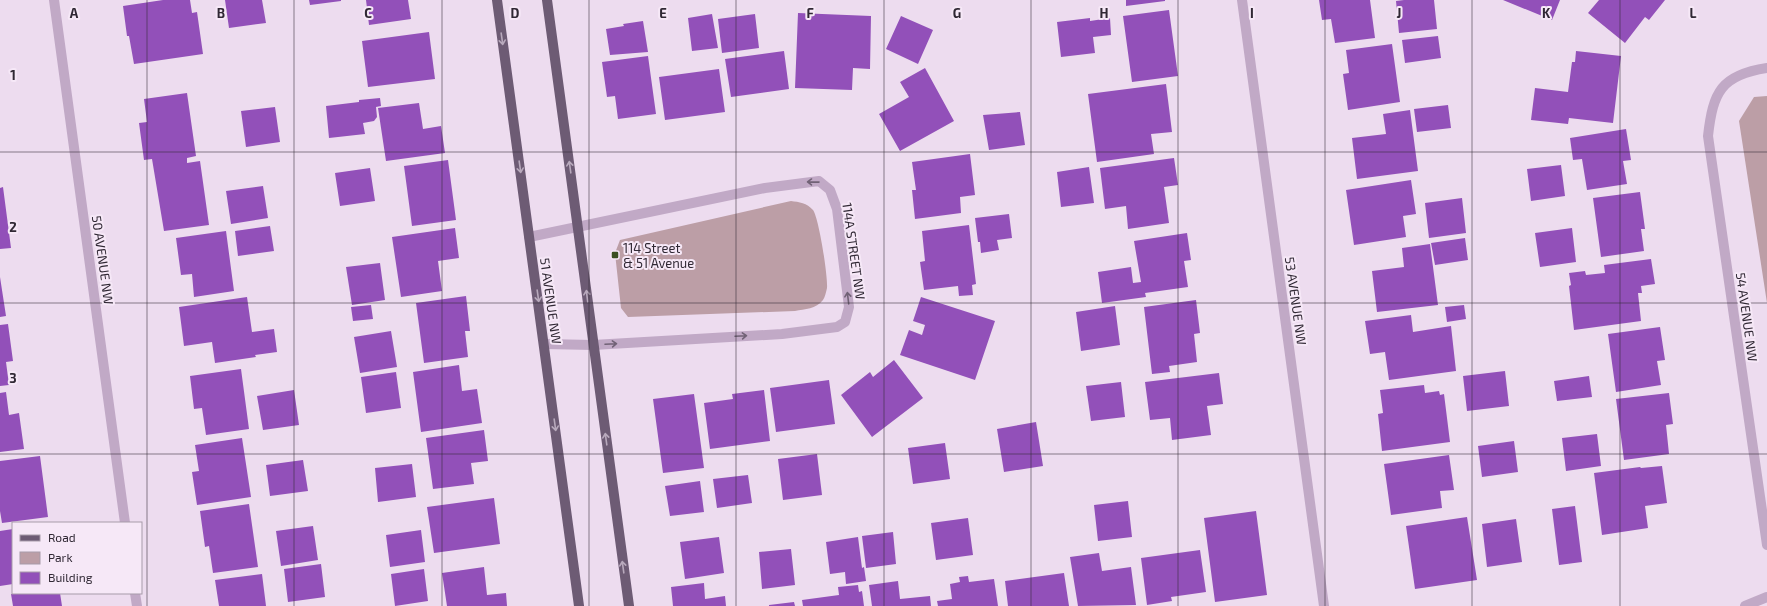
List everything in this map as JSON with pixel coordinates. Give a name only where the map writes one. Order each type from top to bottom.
[{"type":"main road","name":"51 AVENUE NW","points":[[496,0],[579,606]]},
{"type":"main road","points":[[547,0],[629,606]]},
{"type":"street","name":"50 AVENUE NW","points":[[54,0],[125,522]]},
{"type":"street","name":"53 AVENUE NW","points":[[1242,0],[1324,606]]},
{"type":"street","name":"54 AVENUE NW","points":[[1767,68],[1740,73],[1728,82],[1719,93],[1711,116],[1708,136],[1767,546]]},
{"type":"street","name":"114A STREET NW","points":[[529,237],[765,188],[819,181],[830,190],[838,216],[849,307],[845,322],[836,327],[782,334],[593,345],[544,344]]},
{"type":"street","points":[[135,594],[137,606]]},
{"type":"street","points":[[1745,606],[1767,597]]},
{"type":"green space","points":[[1767,96],[1767,303],[1739,121],[1754,97]]},
{"type":"green space","points":[[791,201],[803,203],[811,208],[818,224],[825,261],[827,288],[824,299],[817,305],[795,311],[628,317],[621,308],[615,253],[620,240]]},
{"type":"building","points":[[163,0],[190,0],[192,13],[197,12],[203,54],[134,64],[129,36],[127,36],[123,6]]},
{"type":"building","points":[[225,0],[262,0],[266,23],[229,28]]},
{"type":"building","points":[[309,0],[341,0],[341,1],[310,5]]},
{"type":"building","points":[[366,0],[408,0],[411,19],[369,25]]},
{"type":"building","points":[[1126,0],[1165,0],[1165,1],[1126,6]]},
{"type":"building","points":[[1319,0],[1370,0],[1375,38],[1335,43],[1331,19],[1322,20]]},
{"type":"building","points":[[1434,0],[1437,29],[1399,33],[1396,1]]},
{"type":"building","points":[[1503,0],[1560,0],[1552,20]]},
{"type":"building","points":[[1599,0],[1665,0],[1649,20],[1645,17],[1625,43],[1588,13]]},
{"type":"building","points":[[1169,10],[1178,76],[1132,82],[1123,16]]},
{"type":"building","points":[[798,13],[871,16],[870,69],[853,68],[852,90],[795,88]]},
{"type":"building","points":[[712,14],[718,48],[692,51],[688,18]]},
{"type":"building","points":[[755,14],[759,48],[722,53],[718,19]]},
{"type":"building","points":[[901,16],[933,30],[918,64],[886,49]]},
{"type":"building","points":[[1090,18],[1090,21],[1110,18],[1111,35],[1093,37],[1095,53],[1061,57],[1057,22]]},
{"type":"building","points":[[643,21],[648,52],[610,55],[606,29],[624,26],[623,24]]},
{"type":"building","points":[[429,32],[435,79],[368,87],[362,41]]},
{"type":"building","points":[[1438,36],[1441,58],[1405,63],[1402,40]]},
{"type":"building","points":[[1392,44],[1400,102],[1348,110],[1343,74],[1349,73],[1346,50]]},
{"type":"building","points":[[784,51],[789,89],[731,97],[725,59]]},
{"type":"building","points":[[1576,51],[1621,56],[1613,123],[1569,118],[1568,124],[1531,120],[1535,88],[1568,92],[1572,62],[1575,62]]},
{"type":"building","points":[[648,56],[656,114],[618,119],[615,96],[607,97],[602,62]]},
{"type":"building","points":[[925,68],[954,121],[900,151],[879,114],[909,97],[900,82]]},
{"type":"building","points":[[719,69],[725,112],[665,120],[659,77]]},
{"type":"building","points":[[1166,84],[1172,132],[1151,134],[1154,154],[1097,162],[1088,94]]},
{"type":"building","points":[[187,93],[196,156],[187,158],[187,163],[200,161],[209,225],[164,231],[152,159],[144,160],[139,123],[147,122],[144,99]]},
{"type":"building","points":[[380,98],[381,106],[376,107],[377,117],[374,121],[363,123],[365,134],[329,138],[326,106]]},
{"type":"building","points":[[419,103],[423,129],[441,126],[445,153],[386,161],[378,108]]},
{"type":"building","points":[[1448,105],[1451,128],[1417,132],[1414,109]]},
{"type":"building","points":[[275,107],[280,142],[246,147],[241,111]]},
{"type":"building","points":[[1410,110],[1418,171],[1357,179],[1352,138],[1386,134],[1383,114]]},
{"type":"building","points":[[1020,112],[1025,145],[989,150],[983,115]]},
{"type":"building","points":[[1626,129],[1631,160],[1623,161],[1627,184],[1587,190],[1582,159],[1573,160],[1570,138]]},
{"type":"building","points":[[970,154],[975,195],[960,197],[961,213],[915,219],[912,190],[916,190],[912,162]]},
{"type":"building","points":[[1174,158],[1178,185],[1164,187],[1169,223],[1128,229],[1126,206],[1105,209],[1100,168]]},
{"type":"building","points":[[448,160],[456,220],[412,226],[404,166]]},
{"type":"building","points":[[1561,165],[1565,196],[1531,201],[1527,169]]},
{"type":"building","points":[[1089,167],[1094,203],[1061,207],[1057,172]]},
{"type":"building","points":[[370,168],[375,201],[340,206],[335,173]]},
{"type":"building","points":[[1411,180],[1416,214],[1403,216],[1406,237],[1354,245],[1346,190]]},
{"type":"building","points":[[263,186],[268,218],[231,224],[226,191]]},
{"type":"building","points":[[3,187],[11,248],[0,249],[0,188]]},
{"type":"building","points":[[1640,192],[1645,229],[1641,229],[1644,251],[1601,257],[1593,198]]},
{"type":"building","points":[[1462,198],[1466,233],[1429,238],[1425,203]]},
{"type":"building","points":[[1009,214],[1012,238],[997,240],[999,250],[981,253],[975,218]]},
{"type":"building","points":[[969,225],[976,284],[972,285],[973,295],[959,296],[958,286],[924,290],[920,262],[925,261],[922,231]]},
{"type":"building","points":[[270,226],[274,251],[238,256],[235,231]]},
{"type":"building","points":[[455,228],[459,258],[438,261],[442,291],[401,297],[392,237]]},
{"type":"building","points":[[1572,228],[1576,262],[1540,267],[1535,233]]},
{"type":"building","points":[[226,231],[234,291],[194,297],[192,274],[181,275],[176,238]]},
{"type":"building","points":[[1187,233],[1191,260],[1184,261],[1188,287],[1145,293],[1146,297],[1102,303],[1098,272],[1131,267],[1133,283],[1141,282],[1134,241]]},
{"type":"building","points":[[1465,238],[1468,260],[1435,265],[1431,243]]},
{"type":"building","points":[[1430,244],[1438,305],[1377,312],[1372,271],[1404,267],[1402,248]]},
{"type":"building","points":[[1651,259],[1655,284],[1641,286],[1642,293],[1638,293],[1641,321],[1574,330],[1569,273],[1585,271],[1586,275],[1605,273],[1604,265]]},
{"type":"building","points":[[380,263],[385,300],[352,305],[346,267]]},
{"type":"building","points":[[0,277],[6,316],[0,317]]},
{"type":"building","points":[[466,296],[470,331],[465,331],[468,357],[424,363],[416,303]]},
{"type":"building","points":[[247,297],[252,332],[274,329],[277,352],[255,355],[256,357],[215,363],[212,342],[184,346],[179,307]]},
{"type":"building","points":[[921,297],[995,321],[975,380],[900,355],[909,330],[922,335],[925,325],[913,321]]},
{"type":"building","points":[[1196,300],[1200,333],[1194,334],[1197,362],[1169,366],[1170,372],[1152,374],[1144,307]]},
{"type":"building","points":[[371,305],[373,319],[353,321],[351,307]]},
{"type":"building","points":[[1464,305],[1466,319],[1447,322],[1445,307]]},
{"type":"building","points":[[1115,306],[1120,345],[1081,351],[1076,312]]},
{"type":"building","points":[[1411,315],[1413,332],[1451,326],[1456,371],[1389,380],[1385,352],[1370,354],[1365,321]]},
{"type":"building","points":[[8,324],[13,361],[6,362],[9,385],[0,386],[0,325]]},
{"type":"building","points":[[1660,327],[1665,360],[1657,361],[1661,385],[1616,392],[1608,334]]},
{"type":"building","points":[[391,331],[397,367],[360,373],[354,337]]},
{"type":"building","points":[[894,360],[923,398],[872,437],[841,395],[870,372],[873,377]]},
{"type":"building","points":[[459,365],[462,391],[477,389],[482,423],[421,432],[413,372]]},
{"type":"building","points":[[241,369],[249,429],[206,435],[202,408],[194,409],[190,376]]},
{"type":"building","points":[[1505,371],[1509,406],[1467,411],[1463,376]]},
{"type":"building","points":[[396,372],[401,408],[366,413],[361,377]]},
{"type":"building","points":[[1219,373],[1223,404],[1207,406],[1211,435],[1172,440],[1170,418],[1150,420],[1145,382]]},
{"type":"building","points":[[1589,376],[1592,397],[1557,401],[1554,381]]},
{"type":"building","points":[[829,380],[835,424],[776,432],[770,388]]},
{"type":"building","points":[[1121,382],[1125,417],[1091,421],[1086,386]]},
{"type":"building","points":[[1424,385],[1425,393],[1439,391],[1440,395],[1444,394],[1450,442],[1382,451],[1378,414],[1383,413],[1380,390]]},
{"type":"building","points":[[294,390],[299,425],[263,430],[257,396]]},
{"type":"building","points":[[764,390],[770,441],[710,449],[704,403],[733,399],[732,394]]},
{"type":"building","points":[[6,392],[9,415],[19,413],[24,449],[0,452],[0,393]]},
{"type":"building","points":[[1669,393],[1673,424],[1666,425],[1669,454],[1624,460],[1616,399]]},
{"type":"building","points":[[694,394],[704,468],[663,473],[653,399]]},
{"type":"building","points":[[1036,422],[1043,466],[1004,472],[997,429]]},
{"type":"building","points":[[484,430],[488,461],[471,463],[474,484],[433,489],[426,438]]},
{"type":"building","points":[[1597,434],[1601,466],[1566,471],[1562,438]]},
{"type":"building","points":[[242,438],[251,497],[197,505],[192,472],[199,471],[195,445]]},
{"type":"building","points":[[1514,441],[1518,472],[1482,477],[1478,446]]},
{"type":"building","points":[[945,443],[950,479],[913,484],[908,448]]},
{"type":"building","points":[[817,454],[822,495],[783,500],[778,459]]},
{"type":"building","points":[[1449,455],[1454,490],[1440,491],[1442,508],[1391,515],[1384,464]]},
{"type":"building","points":[[40,456],[48,517],[2,523],[0,511],[0,461]]},
{"type":"building","points":[[303,460],[308,491],[270,496],[266,465]]},
{"type":"building","points":[[412,464],[416,497],[378,502],[375,468]]},
{"type":"building","points":[[1662,466],[1667,503],[1645,506],[1648,528],[1602,535],[1594,473],[1640,467]]},
{"type":"building","points":[[748,475],[752,503],[717,508],[713,479]]},
{"type":"building","points":[[700,481],[704,512],[670,516],[665,486]]},
{"type":"building","points":[[494,498],[500,544],[434,553],[427,507]]},
{"type":"building","points":[[1128,501],[1132,537],[1098,541],[1094,505]]},
{"type":"building","points":[[249,504],[258,567],[213,573],[209,546],[205,547],[200,511]]},
{"type":"building","points":[[1575,506],[1582,562],[1559,565],[1552,509]]},
{"type":"building","points":[[1256,511],[1267,595],[1215,602],[1204,518]]},
{"type":"building","points":[[1467,517],[1477,580],[1415,589],[1406,526]]},
{"type":"building","points":[[968,518],[973,555],[936,560],[931,523]]},
{"type":"building","points":[[1516,519],[1522,562],[1487,567],[1482,524]]},
{"type":"building","points":[[313,526],[318,560],[281,566],[276,531]]},
{"type":"building","points":[[12,529],[12,584],[0,586],[0,531]]},
{"type":"building","points":[[421,530],[425,562],[390,567],[386,535]]},
{"type":"building","points":[[893,532],[896,564],[866,568],[862,536]]},
{"type":"building","points":[[719,537],[724,573],[685,579],[680,542]]},
{"type":"building","points":[[858,537],[862,568],[864,567],[866,581],[846,584],[845,572],[830,574],[826,542]]},
{"type":"building","points":[[791,549],[795,585],[762,589],[759,552]]},
{"type":"building","points":[[1200,550],[1206,592],[1171,597],[1172,601],[1147,605],[1141,558]]},
{"type":"building","points":[[1099,553],[1102,571],[1131,567],[1136,605],[1078,606],[1070,557]]},
{"type":"building","points":[[321,564],[325,597],[288,602],[284,569]]},
{"type":"building","points":[[484,567],[487,595],[506,593],[507,606],[447,606],[442,573]]},
{"type":"building","points":[[424,569],[428,601],[395,606],[391,574]]},
{"type":"building","points":[[1064,573],[1069,606],[1008,606],[1005,581]]},
{"type":"building","points":[[262,574],[266,606],[219,606],[215,580]]},
{"type":"building","points":[[968,576],[969,582],[994,579],[998,606],[938,606],[937,601],[952,599],[950,584],[960,582],[959,577]]},
{"type":"building","points":[[898,581],[900,599],[930,596],[931,606],[872,606],[869,585]]},
{"type":"building","points":[[704,583],[705,599],[725,596],[726,606],[673,606],[671,587]]},
{"type":"building","points":[[858,585],[859,592],[862,591],[864,606],[803,606],[802,600],[839,595],[838,587]]},
{"type":"building","points":[[11,594],[60,594],[62,606],[13,606]]},
{"type":"building","points":[[794,602],[795,606],[769,606],[769,605]]},
{"type":"place","name":"114 Street & 51 Avenue","points":[[615,255]]}]
